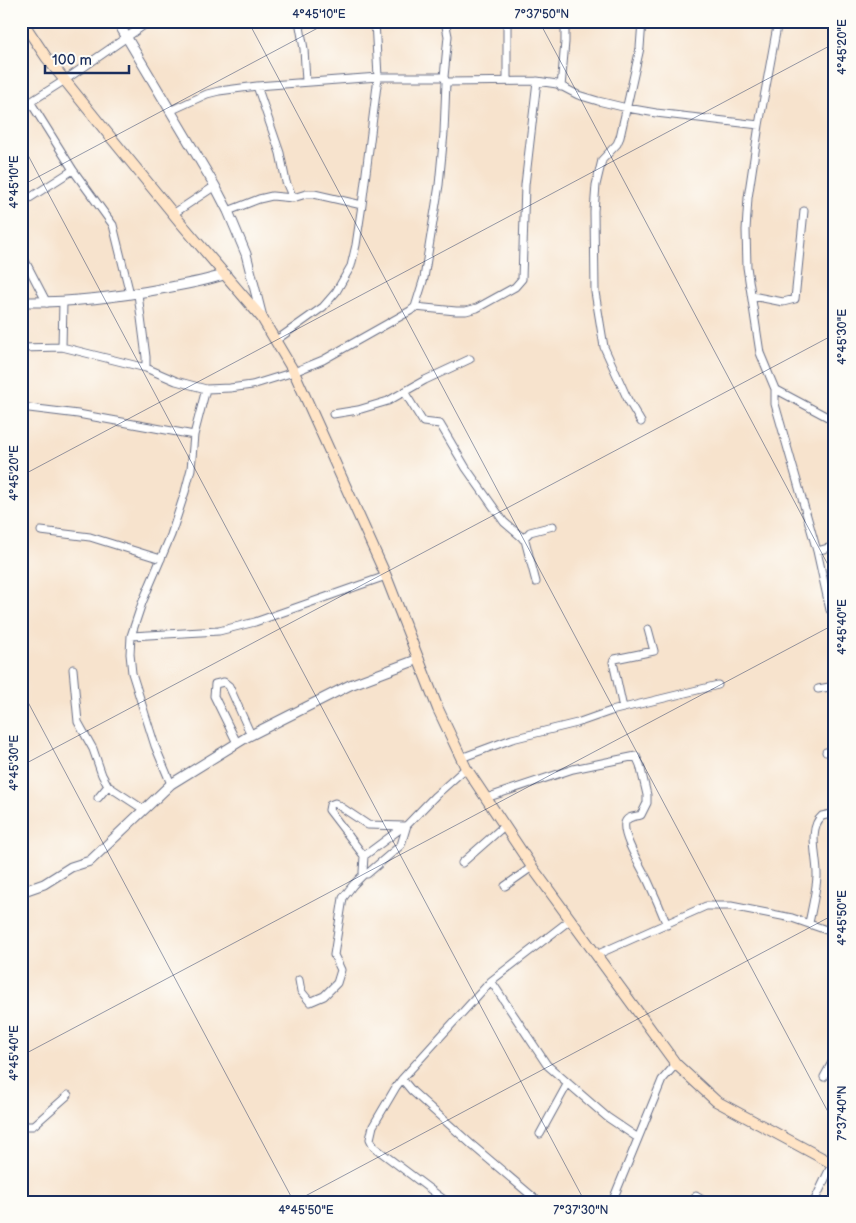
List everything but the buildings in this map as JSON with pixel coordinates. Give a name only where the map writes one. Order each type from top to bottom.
[{"type":"main road","points":[[22,21],[46,57],[173,214],[262,318],[294,372],[386,576],[438,709],[466,768],[532,867],[676,1064],[716,1101],[834,1163]]},
{"type":"street","points":[[117,21],[228,211],[246,254],[262,318]]},
{"type":"street","points":[[21,108],[150,21]]},
{"type":"street","points":[[299,21],[304,49],[306,81]]},
{"type":"street","points":[[275,341],[323,307],[336,292],[351,266],[362,205],[378,77],[374,21]]},
{"type":"street","points":[[21,348],[62,347],[146,368],[176,381],[206,389],[230,388],[294,372],[322,360],[410,311],[414,307],[424,278],[439,185],[444,133],[448,36],[445,21]]},
{"type":"street","points":[[507,21],[507,80]]},
{"type":"street","points":[[561,87],[565,42],[564,21]]},
{"type":"street","points":[[641,422],[628,400],[623,385],[604,347],[594,292],[594,237],[596,185],[602,160],[617,144],[620,137],[640,48],[642,21]]},
{"type":"street","points":[[778,21],[748,198],[746,230],[747,266],[760,353],[775,389],[775,404],[817,551],[830,610],[835,612]]},
{"type":"street","points":[[170,111],[207,94],[219,91],[306,81],[378,77],[507,80],[557,84],[598,101],[627,108],[759,125]]},
{"type":"street","points":[[414,307],[456,311],[477,308],[515,287],[522,279],[525,185],[537,81]]},
{"type":"street","points":[[256,86],[280,153],[286,182],[293,198]]},
{"type":"street","points":[[31,103],[73,170],[113,225],[134,294],[145,341],[146,368]]},
{"type":"street","points":[[28,199],[73,170]]},
{"type":"street","points":[[173,214],[215,186]]},
{"type":"street","points":[[228,211],[272,196],[293,198],[306,194],[314,194],[362,205]]},
{"type":"street","points":[[752,296],[783,302],[795,299],[804,211]]},
{"type":"street","points":[[21,253],[47,303]]},
{"type":"street","points":[[21,302],[63,302],[134,294],[211,279],[226,274]]},
{"type":"street","points":[[62,347],[63,302]]},
{"type":"street","points":[[333,414],[358,410],[388,401],[470,359]]},
{"type":"street","points":[[170,784],[155,746],[132,674],[130,659],[131,636],[142,604],[171,536],[185,492],[191,469],[194,435],[206,389]]},
{"type":"street","points":[[775,389],[835,421]]},
{"type":"street","points":[[405,393],[422,422],[440,424],[466,468],[504,522],[525,540],[536,582]]},
{"type":"street","points":[[21,407],[78,414],[194,435]]},
{"type":"street","points":[[523,539],[530,532],[553,526]]},
{"type":"street","points":[[41,531],[90,537],[161,560]]},
{"type":"street","points":[[817,551],[835,546]]},
{"type":"street","points":[[131,636],[219,631],[256,622],[386,576]]},
{"type":"street","points":[[622,708],[613,662],[615,659],[654,651],[648,629]]},
{"type":"street","points":[[21,892],[44,884],[71,867],[87,862],[170,784],[236,743],[350,685],[419,659]]},
{"type":"street","points":[[73,669],[78,722],[93,749],[102,775],[108,786],[143,809]]},
{"type":"street","points":[[236,743],[214,696],[215,684],[224,682],[229,686],[251,735]]},
{"type":"street","points":[[462,758],[512,739],[577,723],[622,708],[718,685]]},
{"type":"street","points":[[818,689],[835,686]]},
{"type":"street","points":[[826,752],[835,751]]},
{"type":"street","points":[[486,798],[573,769],[636,756],[643,779],[647,803],[641,815],[632,816],[625,825],[635,858],[667,924]]},
{"type":"street","points":[[364,856],[405,826],[466,768]]},
{"type":"street","points":[[98,798],[108,786]]},
{"type":"street","points":[[364,874],[364,856],[329,810],[330,805],[335,803],[368,825],[405,826]]},
{"type":"street","points":[[809,923],[817,874],[814,846],[815,825],[822,816],[835,813]]},
{"type":"street","points":[[299,980],[301,991],[310,1002],[324,996],[337,984],[341,970],[334,955],[343,898],[364,874],[367,874],[402,844],[405,826]]},
{"type":"street","points":[[462,863],[504,826]]},
{"type":"street","points":[[505,886],[532,867]]},
{"type":"street","points":[[596,955],[706,906],[731,906],[792,918],[835,933]]},
{"type":"street","points":[[447,1202],[374,1147],[370,1139],[373,1126],[402,1079],[491,981],[570,920]]},
{"type":"street","points":[[491,981],[547,1065],[606,1117],[638,1138]]},
{"type":"street","points":[[824,1077],[835,1057]]},
{"type":"street","points":[[612,1202],[662,1080],[676,1064]]},
{"type":"street","points":[[402,1079],[412,1091],[452,1127],[540,1202]]},
{"type":"street","points":[[540,1134],[568,1083]]},
{"type":"street","points":[[21,1122],[26,1126],[33,1126],[68,1095]]},
{"type":"street","points":[[814,1202],[834,1163]]},
{"type":"street","points":[[694,1202],[696,1196],[706,1202]]}]
